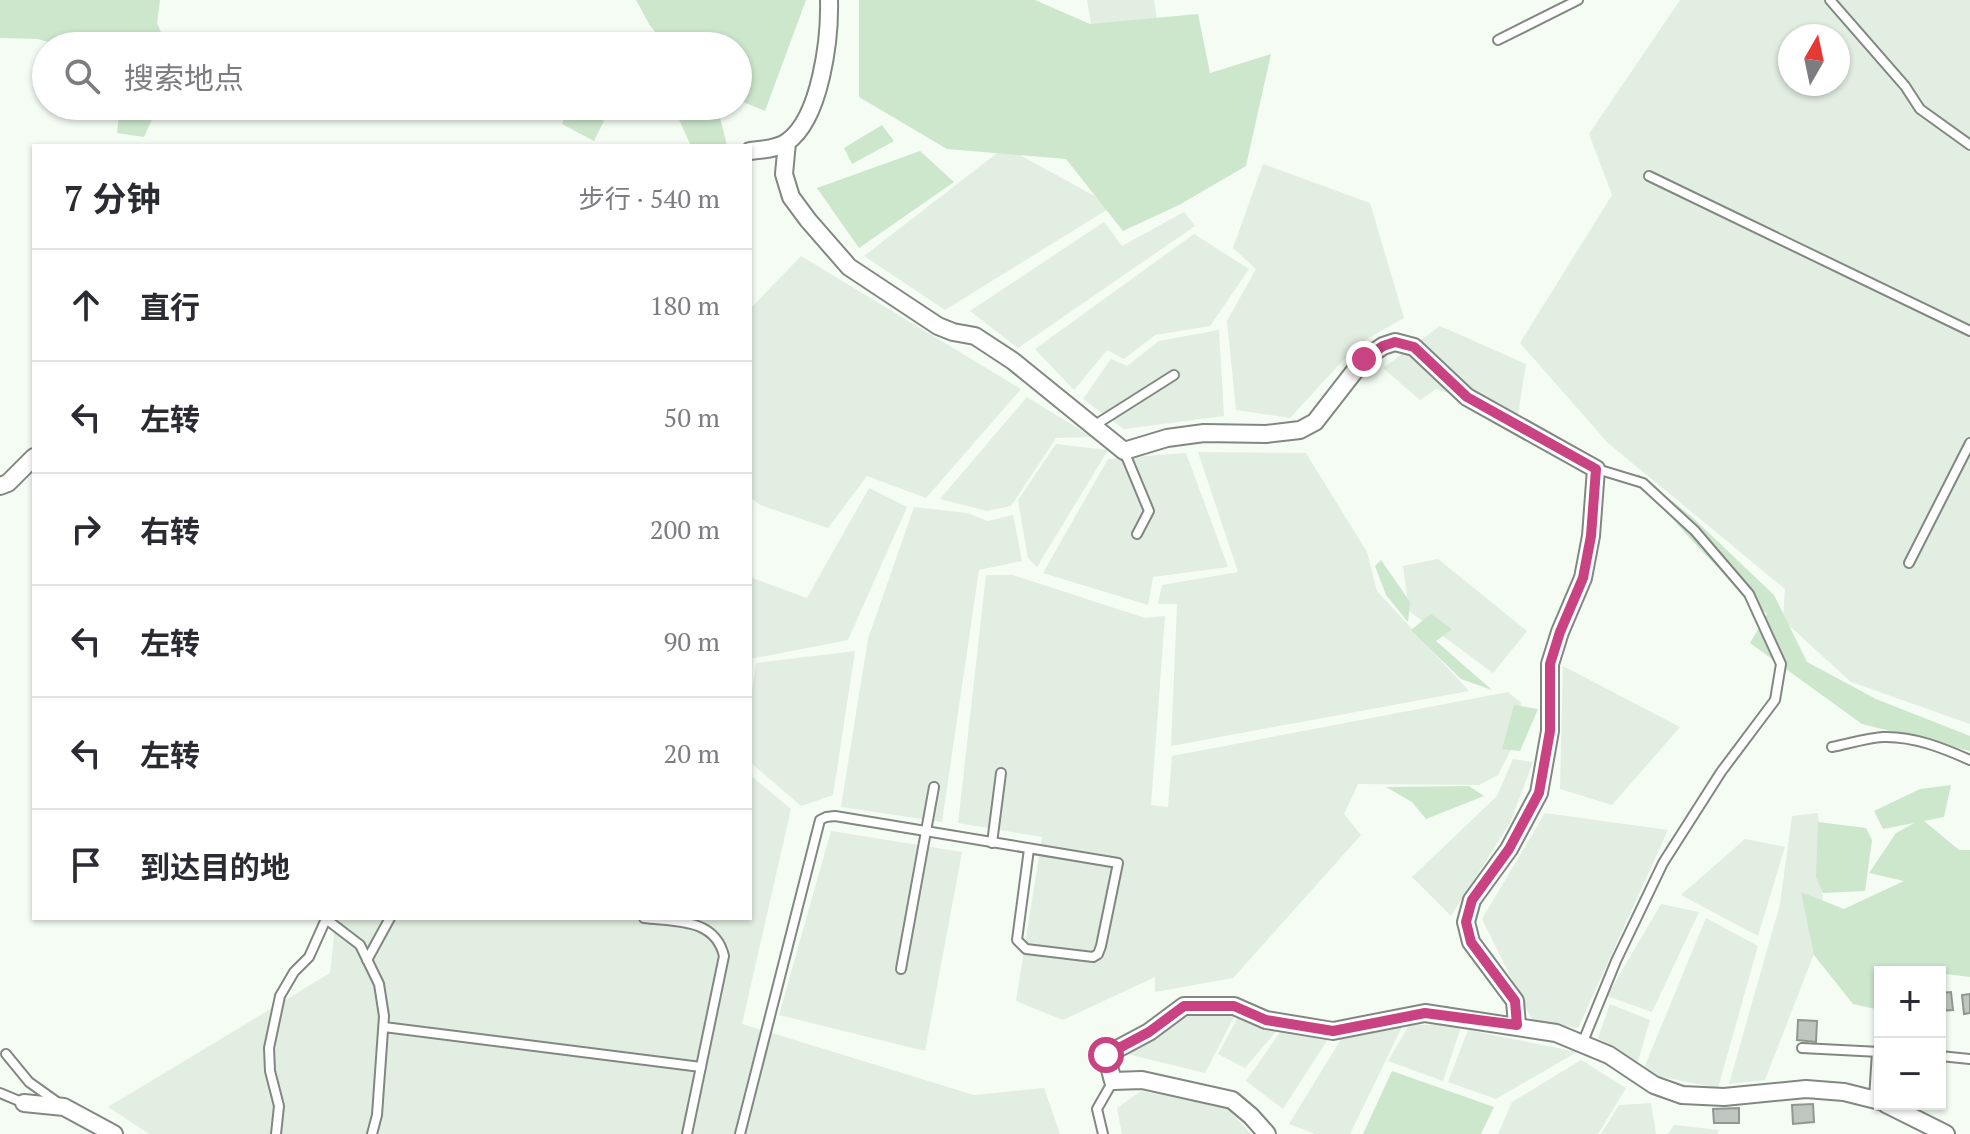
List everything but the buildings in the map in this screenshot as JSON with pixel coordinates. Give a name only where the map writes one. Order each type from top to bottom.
[{"type":"street","points":[[829,0],[826,57],[821,79],[800,126],[787,142],[784,174],[791,197],[849,267],[938,326],[975,336],[1013,361],[1124,451],[1167,438],[1204,433],[1266,434],[1300,430],[1315,422],[1364,359],[1395,342],[1414,347],[1467,397],[1596,469],[1591,536],[1583,578],[1550,664],[1550,731],[1539,793],[1509,849],[1472,900],[1466,922],[1471,942],[1515,1001],[1517,1025]]},
{"type":"street","points":[[752,151],[787,142]]},
{"type":"street","points":[[0,486],[8,483],[32,459]]},
{"type":"street","points":[[1267,1134],[1232,1100],[1142,1080],[1113,1081],[1106,1055],[1149,1032],[1184,1006],[1234,1006],[1266,1020],[1333,1031],[1425,1013],[1556,1033],[1609,1055],[1654,1085],[1682,1095],[1724,1097],[1806,1089],[1844,1092],[1874,1100]]},
{"type":"street","points":[[24,1103],[64,1107],[114,1134]]},
{"type":"street","points":[[1898,1110],[1946,1134]]},
{"type":"lane","points":[[1498,40],[1578,0]]},
{"type":"lane","points":[[1830,0],[1905,86],[1920,109],[1970,145]]},
{"type":"lane","points":[[1649,176],[1970,331]]},
{"type":"lane","points":[[1095,425],[1174,375]]},
{"type":"lane","points":[[1909,563],[1970,443]]},
{"type":"lane","points":[[1124,451],[1149,511],[1137,534]]},
{"type":"lane","points":[[1582,1044],[1616,961],[1663,863],[1721,772],[1775,700],[1781,664],[1749,594],[1695,531],[1643,483],[1596,469]]},
{"type":"lane","points":[[1832,747],[1882,737],[1908,739],[1944,748],[1970,760]]},
{"type":"lane","points":[[992,843],[1001,773]]},
{"type":"lane","points":[[901,969],[934,787]]},
{"type":"lane","points":[[740,1134],[820,820],[835,816],[1118,863],[1098,954],[1093,957],[1020,946],[1017,940],[1029,849]]},
{"type":"lane","points":[[276,1134],[279,1106],[270,1071],[269,1048],[280,996],[294,972],[309,957],[326,920]]},
{"type":"lane","points":[[327,920],[360,945],[379,984],[384,1027],[377,1115],[372,1134]]},
{"type":"lane","points":[[367,960],[389,920]]},
{"type":"lane","points":[[661,920],[702,925],[722,945],[724,956],[687,1134]]},
{"type":"lane","points":[[384,1027],[701,1067]]},
{"type":"lane","points":[[1802,1048],[1874,1052]]},
{"type":"lane","points":[[6,1054],[29,1082],[64,1107]]},
{"type":"lane","points":[[1946,1057],[1970,1059]]},
{"type":"lane","points":[[1103,1134],[1097,1109],[1113,1081]]},
{"type":"lane","points":[[0,1093],[24,1103]]},
{"type":"shaded area","points":[[1087,0],[1154,0],[1159,33],[1094,39]]},
{"type":"shaded area","points":[[1680,0],[1970,0],[1970,724],[1851,682],[1783,620],[1785,589],[1608,443],[1520,343],[1612,195],[1589,134]]},
{"type":"shaded area","points":[[1005,147],[1113,206],[945,310],[864,256]]},
{"type":"shaded area","points":[[1263,164],[1370,203],[1404,318],[1358,344],[1290,418],[1236,410],[1227,321],[1256,269],[1233,248]]},
{"type":"shaded area","points":[[1184,212],[1195,226],[1018,348],[970,311],[1104,222],[1122,246]]},
{"type":"shaded area","points":[[1194,234],[1249,269],[1210,326],[1155,335],[1124,359],[1107,350],[1074,390],[1035,349]]},
{"type":"shaded area","points":[[801,256],[1021,389],[926,498],[867,476],[828,528],[760,505],[752,499],[752,307]]},
{"type":"shaded area","points":[[1440,326],[1526,364],[1518,415],[1436,389],[1420,400],[1383,368]]},
{"type":"shaded area","points":[[1219,330],[1224,416],[1124,429],[1083,399],[1111,359],[1127,366],[1159,341]]},
{"type":"shaded area","points":[[1027,397],[1092,437],[1056,438],[1011,506],[987,511],[940,499]]},
{"type":"shaded area","points":[[1056,444],[1108,450],[1037,567],[1028,558],[1018,500]]},
{"type":"shaded area","points":[[1198,452],[1306,453],[1367,552],[1377,591],[1469,691],[1171,746],[1177,604],[1158,604],[1162,585],[1238,572]]},
{"type":"shaded area","points":[[1186,453],[1228,567],[1153,577],[1148,605],[1043,573],[1108,459]]},
{"type":"shaded area","points":[[869,488],[907,507],[848,640],[752,659],[752,578],[807,598]]},
{"type":"shaded area","points":[[914,507],[967,513],[988,521],[1013,515],[1022,561],[979,570],[942,822],[841,807],[868,639]]},
{"type":"shaded area","points":[[1438,559],[1527,631],[1493,673],[1409,611],[1403,566]]},
{"type":"shaded area","points":[[986,575],[1013,575],[1145,618],[1165,616],[1151,805],[1168,807],[1172,756],[1508,692],[1521,703],[1515,742],[1498,775],[1479,785],[1358,784],[1344,814],[1361,835],[1233,978],[1155,992],[1155,977],[1063,1020],[1016,1001],[1042,837],[958,823]]},
{"type":"shaded area","points":[[855,651],[833,795],[801,806],[752,764],[752,690],[756,663]]},
{"type":"shaded area","points":[[1563,666],[1680,727],[1612,805],[1560,789]]},
{"type":"shaded area","points":[[1513,759],[1533,762],[1510,823],[1451,916],[1412,877],[1497,796]]},
{"type":"shaded area","points":[[752,777],[791,809],[742,1024],[974,1095],[1044,1088],[1060,1134],[149,1134],[108,1107],[330,973],[336,920],[752,920]]},
{"type":"shaded area","points":[[1545,813],[1668,830],[1578,1028],[1532,1020],[1482,919]]},
{"type":"shaded area","points":[[1818,813],[1824,928],[1765,1080],[1729,1084],[1780,904],[1792,816]]},
{"type":"shaded area","points":[[831,831],[962,852],[925,1051],[779,1015]]},
{"type":"shaded area","points":[[1745,839],[1785,847],[1758,936],[1681,895]]},
{"type":"shaded area","points":[[1661,904],[1699,912],[1652,1012],[1607,996]]},
{"type":"shaded area","points":[[1706,918],[1758,946],[1718,1088],[1642,1073]]},
{"type":"shaded area","points":[[1610,1004],[1650,1020],[1637,1064],[1598,1038]]},
{"type":"shaded area","points":[[1171,1006],[1235,1015],[1205,1073],[1123,1053]]},
{"type":"shaded area","points":[[1240,1013],[1279,1028],[1245,1068],[1218,1054]]},
{"type":"shaded area","points":[[1462,1024],[1443,1081],[1388,1061],[1409,1025]]},
{"type":"shaded area","points":[[1402,1027],[1350,1134],[1315,1134],[1289,1124],[1343,1036]]},
{"type":"shaded area","points":[[1283,1028],[1328,1039],[1283,1109],[1246,1081]]},
{"type":"shaded area","points":[[1468,1030],[1577,1052],[1496,1099],[1448,1082]]},
{"type":"shaded area","points":[[1581,1060],[1626,1088],[1598,1134],[1498,1134],[1512,1102]]},
{"type":"shaded area","points":[[1141,1091],[1227,1108],[1251,1134],[1122,1134],[1117,1108]]},
{"type":"shaded area","points":[[1651,1103],[1656,1134],[1601,1134],[1619,1105]]},
{"type":"shaded area","points":[[1674,1125],[1719,1130],[1718,1134],[1668,1134]]},
{"type":"green space","points":[[0,0],[160,0],[157,23],[161,32],[32,32],[32,39],[0,38]]},
{"type":"green space","points":[[636,0],[806,0],[765,111],[752,106],[752,32],[655,32]]},
{"type":"green space","points":[[859,0],[1035,0],[1090,24],[1198,14],[1210,73],[1271,54],[1246,166],[1179,205],[1123,231],[1066,159],[947,149],[859,97]]},
{"type":"green space","points":[[118,120],[152,120],[144,137],[117,133]]},
{"type":"green space","points":[[564,120],[604,121],[594,141],[562,124]]},
{"type":"green space","points":[[679,120],[721,120],[727,144],[690,144]]},
{"type":"green space","points":[[882,125],[894,141],[852,164],[844,148]]},
{"type":"green space","points":[[920,151],[954,182],[859,248],[817,188]]},
{"type":"green space","points":[[1637,473],[1691,516],[1774,595],[1807,662],[1876,699],[1970,736],[1970,751],[1862,724],[1750,643],[1767,614],[1698,547]]},
{"type":"green space","points":[[1381,560],[1410,602],[1408,622],[1386,595],[1375,566]]},
{"type":"green space","points":[[1431,614],[1452,629],[1436,641],[1492,690],[1461,679],[1411,630]]},
{"type":"green space","points":[[1514,705],[1538,709],[1520,751],[1502,749]]},
{"type":"green space","points":[[1951,785],[1944,817],[1924,821],[1959,850],[1970,850],[1970,977],[1946,974],[1946,966],[1874,966],[1874,1009],[1853,1004],[1814,955],[1801,892],[1844,909],[1904,881],[1869,873],[1896,833],[1914,823],[1883,829],[1874,811],[1920,789]]},
{"type":"green space","points":[[1469,786],[1484,796],[1426,819],[1412,802],[1386,787]]},
{"type":"green space","points":[[1818,822],[1866,828],[1872,840],[1865,891],[1823,893],[1816,877]]},
{"type":"green space","points":[[1392,1071],[1494,1107],[1481,1134],[1363,1134]]},
{"type":"route","points":[[1106,1055],[1149,1032],[1184,1006],[1234,1006],[1266,1020],[1333,1031],[1425,1013],[1517,1025],[1515,1001],[1471,942],[1466,922],[1472,900],[1509,849],[1539,793],[1550,731],[1550,664],[1583,578],[1591,536],[1596,469],[1467,397],[1414,347],[1395,342],[1364,359]]}]
